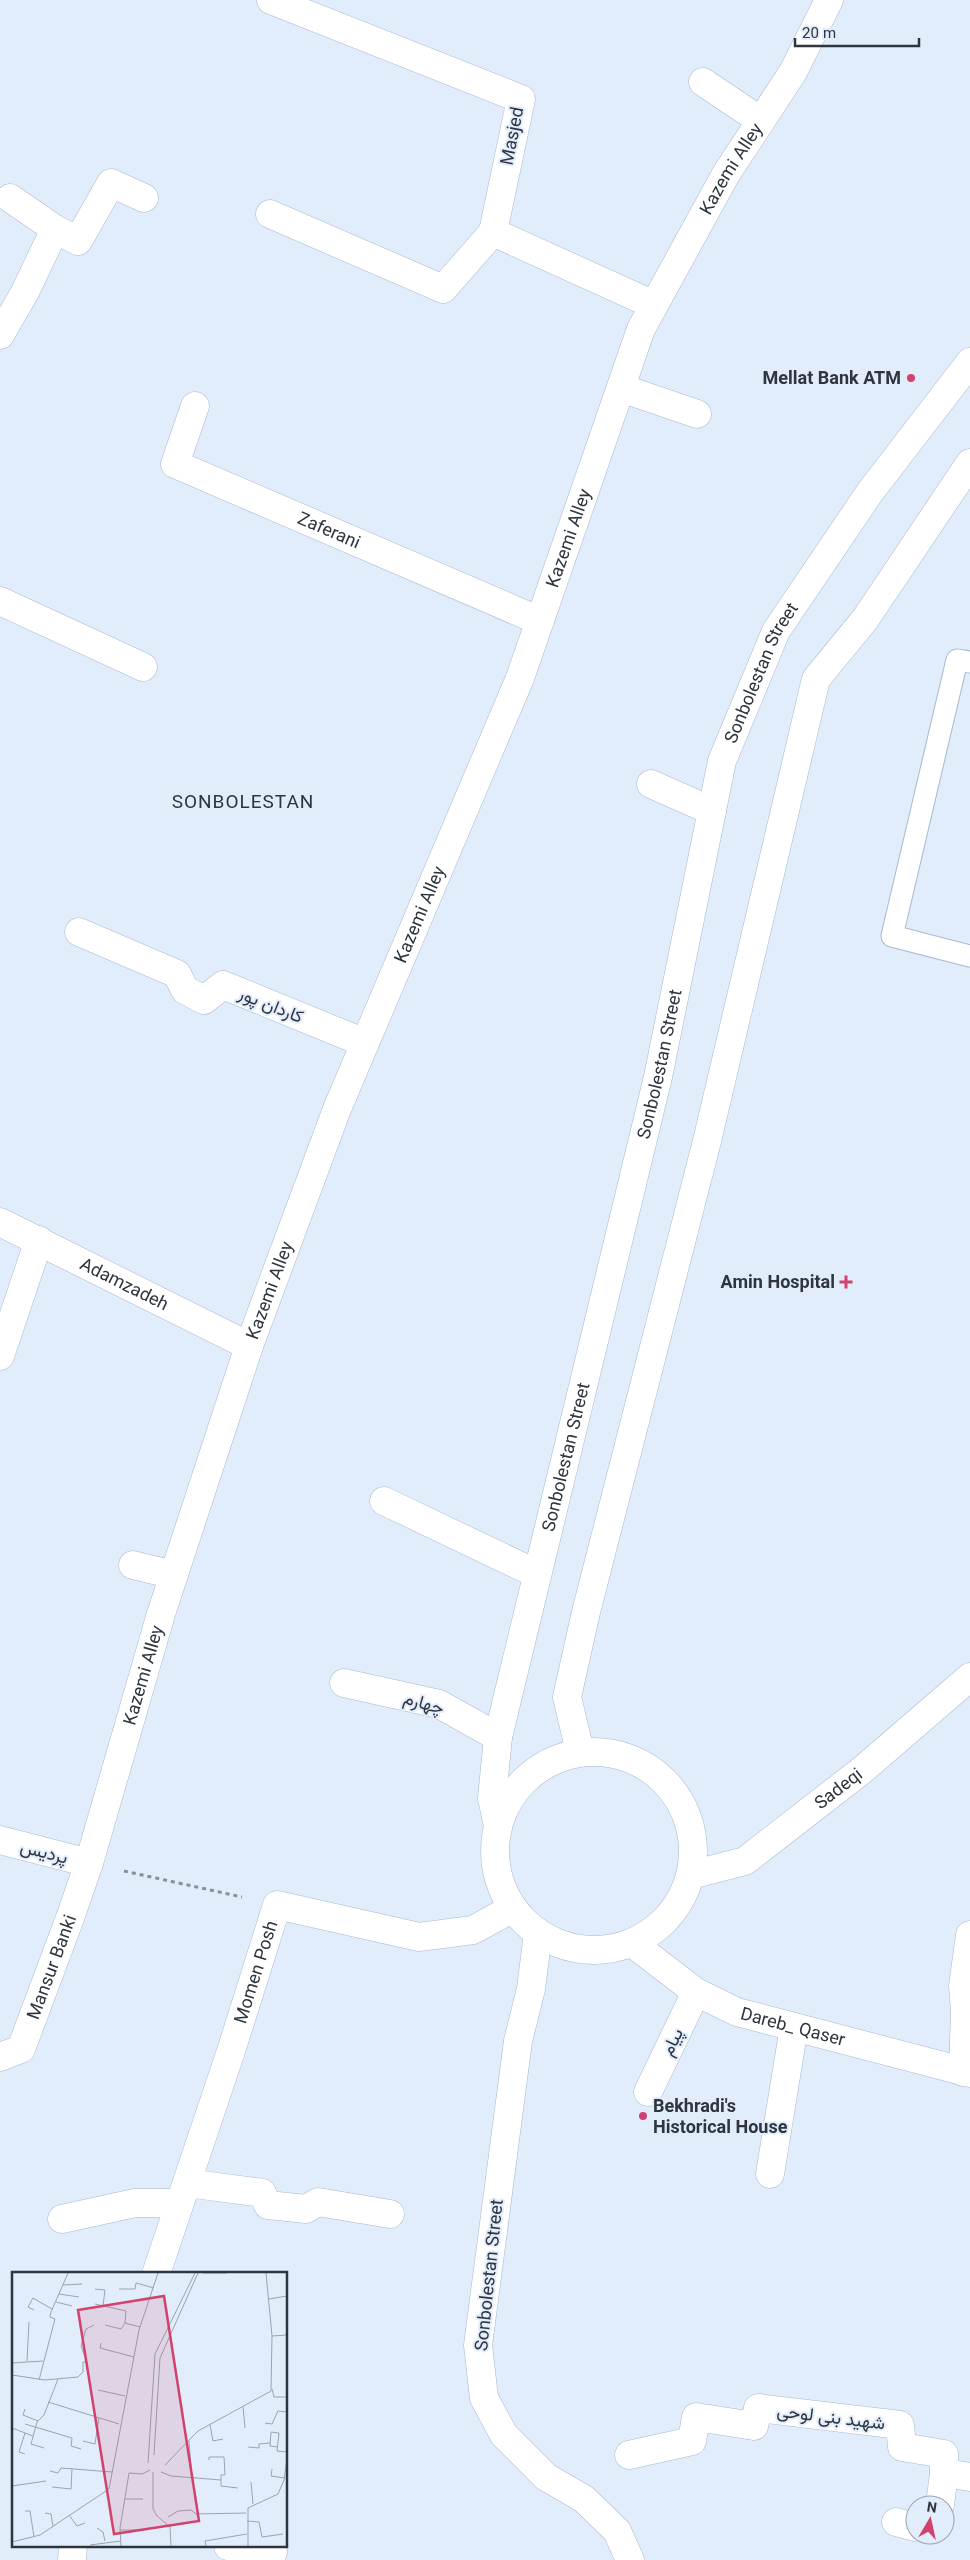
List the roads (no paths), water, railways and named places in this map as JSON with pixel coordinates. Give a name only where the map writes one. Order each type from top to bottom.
[{"type":"street","name":"Kazemi Alley","points":[[89,1863],[174,1575],[249,1346],[337,1109],[516,687],[641,329],[726,174],[793,72],[829,0]]},
{"type":"street","name":"Masjed","points":[[279,2],[521,99],[493,232]]},
{"type":"street","points":[[703,82],[760,121]]},
{"type":"street","points":[[10,198],[55,229],[78,241],[111,183],[144,198]]},
{"type":"street","points":[[270,214],[442,289],[493,232],[654,305]]},
{"type":"street","points":[[0,335],[25,292],[55,229]]},
{"type":"street","name":"Sonbolestan Street","points":[[498,1826],[492,1798],[498,1737],[658,1077],[722,761],[776,631],[870,492],[970,362]]},
{"type":"street","points":[[621,388],[696,414]]},
{"type":"street","name":"Zaferani","points":[[196,406],[175,464],[540,621]]},
{"type":"street","points":[[580,1752],[567,1697],[589,1602],[707,1141],[816,679],[866,618],[970,463]]},
{"type":"street","points":[[0,601],[143,667]]},
{"type":"street","points":[[651,784],[712,811]]},
{"type":"street","name":"کاردان پور","points":[[79,932],[177,974],[185,990],[204,1000],[223,985],[365,1043]]},
{"type":"street","name":"Adamzadeh","points":[[0,1222],[249,1346]]},
{"type":"street","points":[[0,1356],[39,1240]]},
{"type":"street","points":[[384,1501],[537,1574]]},
{"type":"street","points":[[134,1565],[174,1575]]},
{"type":"street","name":"Sadeqi","points":[[691,1875],[745,1861],[861,1771],[970,1677]]},
{"type":"street","name":"چهارم","points":[[344,1683],[439,1704],[498,1737]]},
{"type":"street","points":[[580,1752],[620,1754],[654,1770],[680,1800],[693,1836],[691,1875],[679,1904],[659,1927],[632,1943],[600,1950],[568,1946],[538,1933],[513,1908],[500,1882],[495,1854],[498,1826],[510,1799],[528,1776],[552,1761],[580,1752]]},
{"type":"street","name":"پردیس","points":[[0,1840],[89,1863]]},
{"type":"street","name":"Mansur Banki","points":[[0,2058],[21,2049],[89,1863]]},
{"type":"street","name":"Momen Posh","points":[[157,2272],[277,1905],[419,1938],[474,1930],[513,1908]]},
{"type":"street","name":"Sonbolestan Street","points":[[538,1933],[531,1989],[518,2041],[478,2345],[484,2398],[504,2434],[546,2476],[584,2499],[618,2531],[630,2560]]},
{"type":"street","points":[[966,2072],[963,1986],[970,1935]]},
{"type":"street","name":"Dareb_ Qaser","points":[[632,1943],[696,1992],[737,2012],[966,2072]]},
{"type":"street","name":"پیام","points":[[648,2092],[696,1992]]},
{"type":"street","points":[[770,2174],[794,2027]]},
{"type":"street","points":[[62,2219],[183,2193],[262,2193],[268,2205],[306,2209],[318,2202],[390,2214]]},
{"type":"street","name":"شهید بنی لوحی","points":[[629,2455],[692,2441],[696,2417],[754,2426],[758,2408],[900,2425],[902,2447],[944,2454],[957,2475]]},
{"type":"street","points":[[946,2495],[957,2475]]},
{"type":"street","points":[[243,2548],[273,2552]]},
{"type":"lane","points":[[970,662],[957,660],[892,936],[970,956]]},
{"type":"place","name":"Mellat Bank ATM","points":[[911,378]]},
{"type":"place","name":"Amin Hospital","points":[[846,1282]]},
{"type":"place","name":"Bekhradi's Historical House","points":[[643,2116]]},
{"type":"district","name":"SONBOLESTAN","points":[[243,801]]}]
